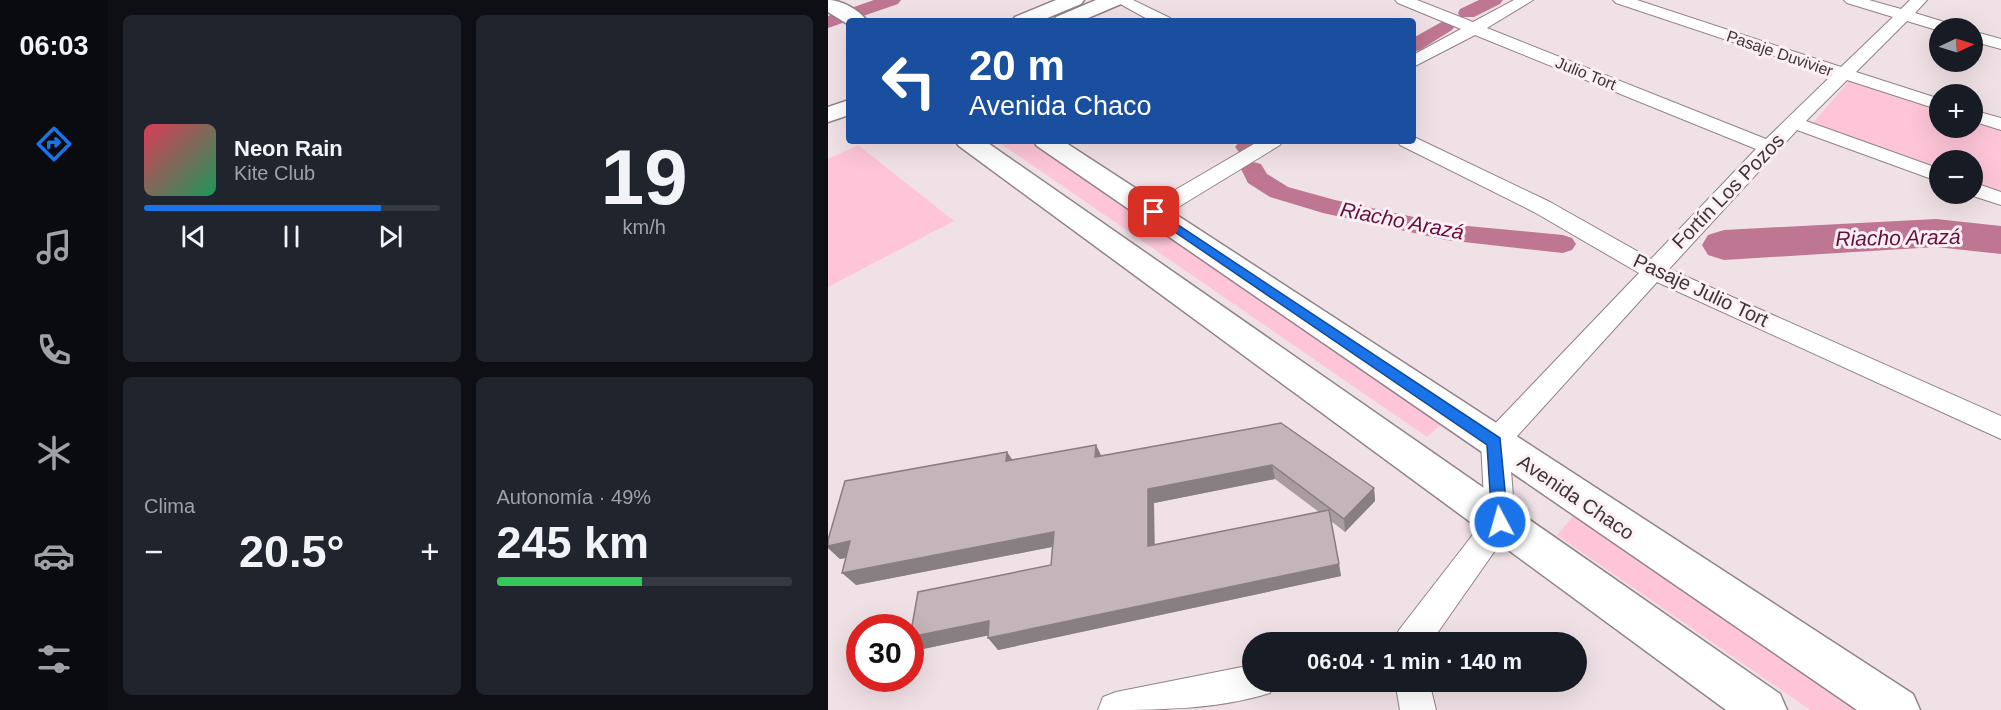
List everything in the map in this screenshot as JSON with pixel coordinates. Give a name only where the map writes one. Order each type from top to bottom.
[{"type":"main road","points":[[1029,18],[1074,0]]},
{"type":"main road","points":[[1070,18],[1114,0]]},
{"type":"main road","points":[[831,4],[852,18]]},
{"type":"main road","points":[[828,96],[846,89]]},
{"type":"main road","points":[[828,115],[846,108]]},
{"type":"main road","points":[[972,144],[1764,710]]},
{"type":"main road","name":"Avenida Chaco","points":[[1051,144],[1897,710]]},
{"type":"street","points":[[1121,0],[1158,18]]},
{"type":"street","name":"Julio Tort","points":[[1403,0],[1769,147]]},
{"type":"street","points":[[1416,60],[1525,0]]},
{"type":"street","name":"Pasaje Duvivier","points":[[1622,0],[1929,102]]},
{"type":"street","points":[[1852,0],[1929,23]]},
{"type":"street","name":"Fortín Los Pozos","points":[[1494,442],[1769,147],[1919,0]]},
{"type":"street","points":[[1983,39],[2001,44]]},
{"type":"street","points":[[1983,118],[2001,124]]},
{"type":"street","points":[[1794,123],[1929,172]]},
{"type":"street","points":[[1154,212],[1268,144]]},
{"type":"street","name":"Pasaje Julio Tort","points":[[1413,144],[1542,207],[1652,270],[2001,428]]},
{"type":"street","points":[[1983,192],[2001,199]]},
{"type":"street","points":[[1418,632],[1500,522],[1494,442]]},
{"type":"street","points":[[1116,710],[1242,684]]},
{"type":"street","points":[[1414,692],[1418,710]]},
{"type":"shaded area","points":[[1850,80],[1929,106],[1929,138],[1983,138],[1983,123],[2001,129],[2001,193],[1983,187],[1983,150],[1929,150],[1929,167],[1812,124]]},
{"type":"shaded area","points":[[1001,144],[1032,144],[1446,420],[1427,437]]},
{"type":"shaded area","points":[[858,145],[954,221],[828,287],[828,159]]},
{"type":"shaded area","points":[[1575,514],[1868,710],[1810,710],[1557,535]]},
{"type":"building","points":[[1281,423],[1374,488],[1344,519],[1272,465],[1148,489],[1148,546],[1329,510],[1339,564],[988,638],[989,621],[924,634],[924,614],[914,614],[918,592],[1051,565],[1054,532],[842,573],[850,541],[828,546],[845,481],[1007,452],[1006,461],[1096,445],[1095,457]]},
{"type":"waterway","points":[[828,22],[892,0]]},
{"type":"waterway","name":"Riacho Arazá","points":[[1467,13],[1494,0]]},
{"type":"waterway","name":"Riacho Arazá","points":[[1416,44],[1445,26]]},
{"type":"waterway","name":"Riacho Arazá","points":[[1247,147],[1250,144]]},
{"type":"waterway","name":"Riacho Arazá","points":[[1253,169],[1257,178],[1279,192],[1332,207],[1446,232],[1563,244]]},
{"type":"waterway","name":"Riacho Arazá","points":[[1724,245],[1936,233],[2001,240]]},
{"type":"route","points":[[1154,212],[1494,442],[1500,522]]}]
